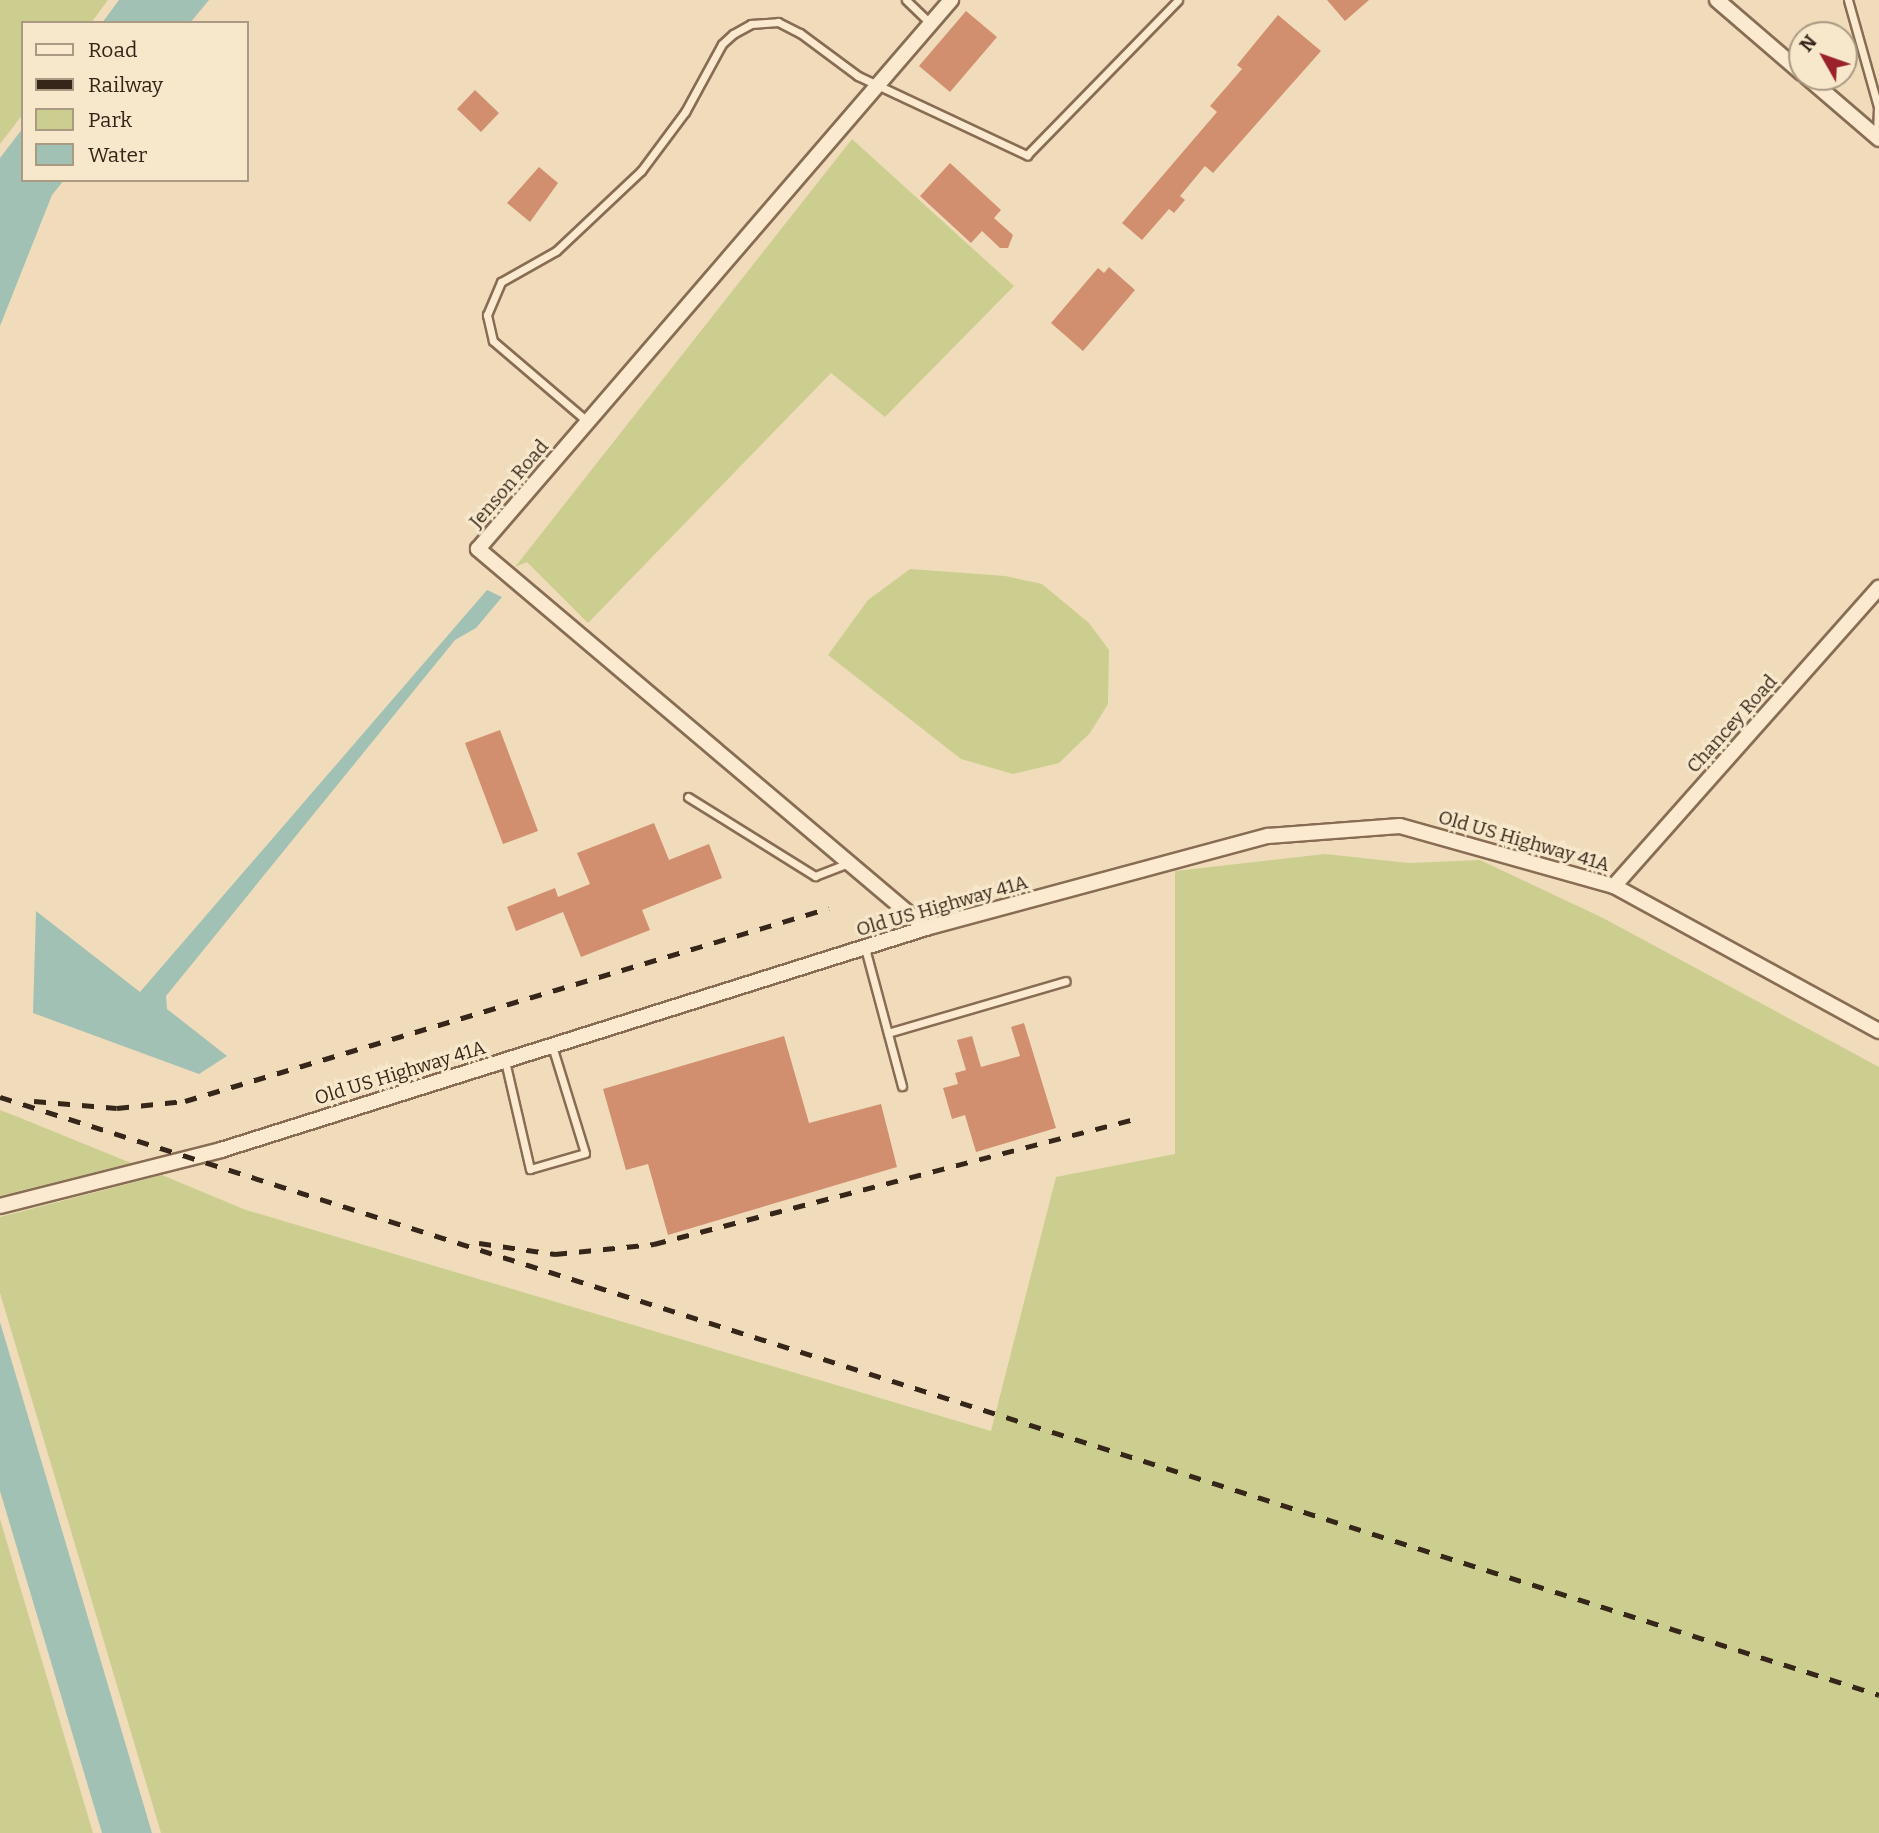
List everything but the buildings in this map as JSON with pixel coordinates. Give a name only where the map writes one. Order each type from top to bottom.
[{"type":"street","name":"Jenson Road","points":[[926,928],[478,549],[951,0]]},
{"type":"street","points":[[1717,0],[1788,61]]},
{"type":"street","points":[[1823,91],[1878,139]]},
{"type":"street","name":"Chancey Road","points":[[1615,886],[1879,588]]},
{"type":"street","name":"Old US Highway 41A","points":[[0,1206],[221,1150],[926,928],[1268,836],[1400,826],[1615,886],[1879,1031]]},
{"type":"lane","points":[[906,0],[931,24]]},
{"type":"lane","points":[[588,422],[493,341],[486,315],[501,282],[556,251],[641,171],[685,112],[722,44],[751,24],[778,22],[800,33],[858,76],[880,83],[1027,155],[1178,0]]},
{"type":"lane","points":[[1847,0],[1878,107],[1878,139]]},
{"type":"lane","points":[[688,797],[815,876],[849,863]]},
{"type":"lane","points":[[865,948],[902,1086]]},
{"type":"lane","points":[[888,1033],[1066,981]]},
{"type":"lane","points":[[505,1061],[530,1169],[585,1153],[552,1046]]},
{"type":"green space","points":[[0,0],[108,0],[92,21],[21,21],[21,117],[0,144]]},
{"type":"green space","points":[[852,139],[1014,286],[885,417],[831,373],[588,623],[527,562],[515,567]]},
{"type":"green space","points":[[910,569],[1005,576],[1042,584],[1089,623],[1109,650],[1108,704],[1090,733],[1059,763],[1013,774],[961,759],[828,655],[868,600]]},
{"type":"green space","points":[[1325,854],[1409,863],[1480,860],[1603,918],[1879,1067],[1879,1833],[161,1833],[0,1293],[0,1217],[162,1175],[246,1210],[991,1431],[1056,1177],[1175,1154],[1175,871]]},
{"type":"green space","points":[[0,1110],[18,1117],[131,1163],[0,1196]]},
{"type":"green space","points":[[0,1519],[93,1833],[0,1833]]},
{"type":"water","points":[[119,0],[209,0],[192,21],[103,21]]},
{"type":"water","points":[[21,131],[21,182],[62,182],[52,195],[0,326],[0,158]]},
{"type":"water","points":[[487,590],[502,597],[476,628],[455,640],[166,996],[167,1009],[227,1056],[199,1074],[33,1013],[36,911],[140,992]]},
{"type":"water","points":[[0,1322],[152,1833],[102,1833],[0,1491]]},
{"type":"railway","points":[[34,1101],[117,1108],[185,1101],[829,908]]},
{"type":"railway","points":[[0,1097],[1879,1695]]},
{"type":"railway","points":[[479,1243],[555,1254],[654,1244],[1138,1118]]}]
